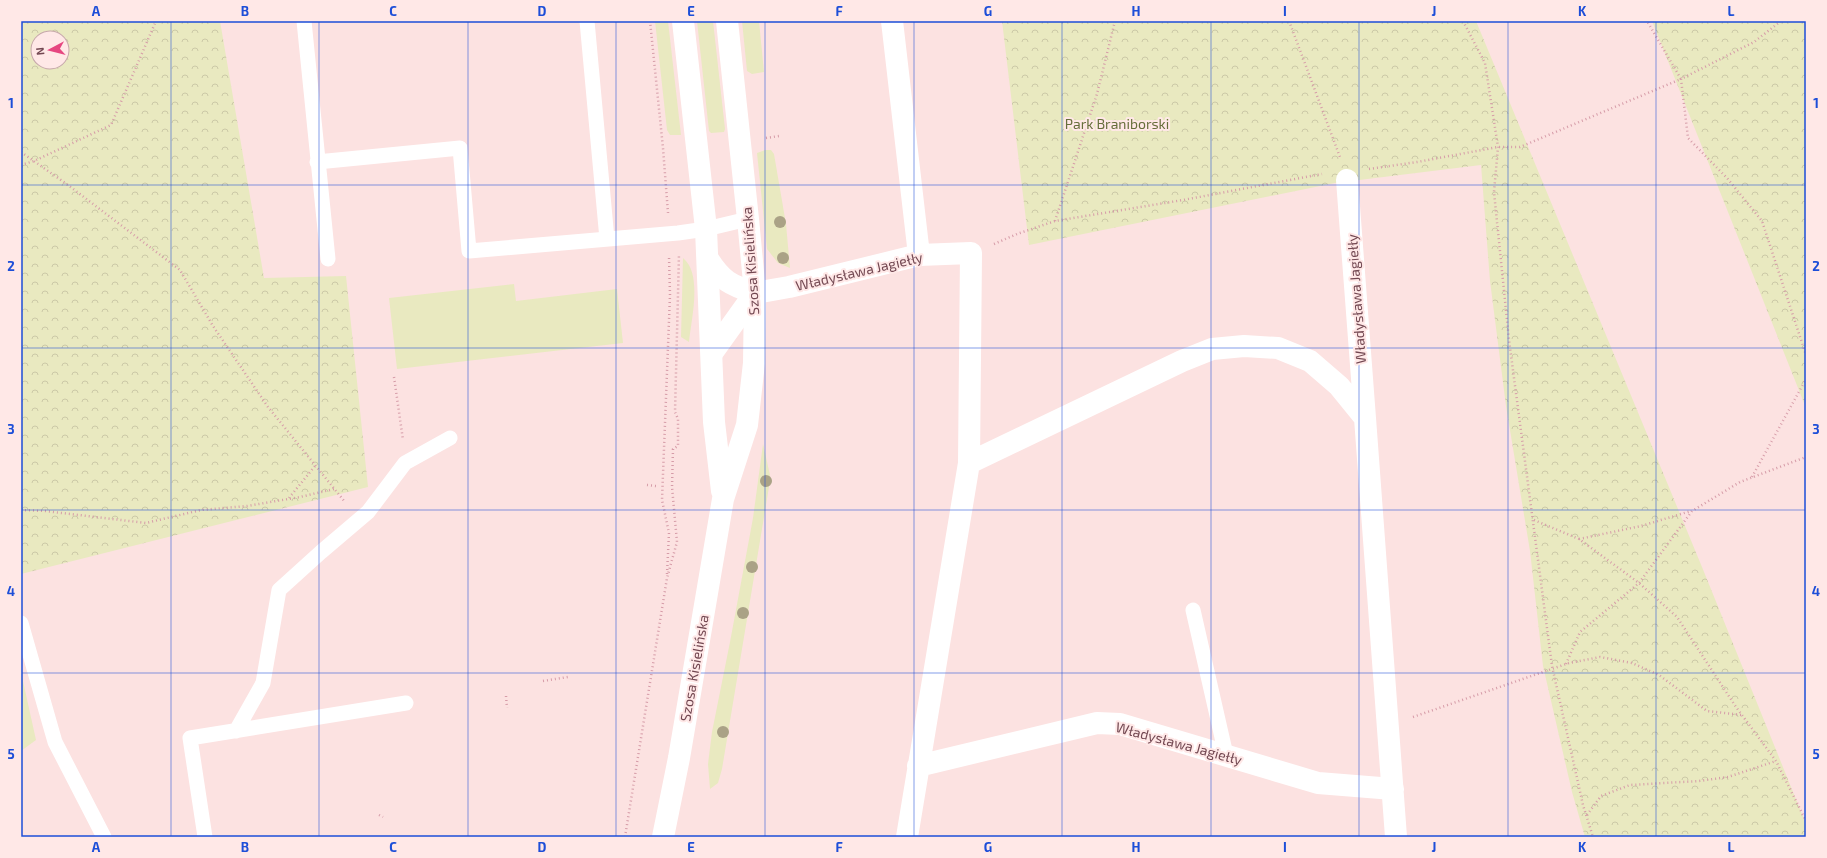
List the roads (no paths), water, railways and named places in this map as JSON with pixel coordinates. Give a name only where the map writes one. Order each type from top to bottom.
[{"type":"street","name":"Szosa Kisielińska","points":[[683,21],[706,229],[714,422],[723,499]]},
{"type":"street","name":"Szosa Kisielińska","points":[[663,837],[679,758],[723,499],[747,424],[754,363],[755,293],[726,21]]},
{"type":"street","points":[[892,21],[919,255]]},
{"type":"street","name":"Władysława Jagiełły","points":[[1346,176],[1396,837]]},
{"type":"street","name":"Władysława Jagiełły","points":[[755,293],[789,287],[919,255],[971,253],[969,463]]},
{"type":"street","points":[[708,259],[718,275],[736,287],[755,293],[712,353]]},
{"type":"street","points":[[907,837],[969,463],[1182,361],[1212,350],[1244,346],[1278,348],[1310,361],[1339,386],[1365,418]]},
{"type":"street","name":"Władysława Jagiełły","points":[[918,766],[1097,724],[1120,724],[1318,783],[1393,789]]},
{"type":"lane","points":[[304,21],[317,162],[328,259]]},
{"type":"lane","points":[[587,21],[607,239]]},
{"type":"lane","points":[[317,162],[460,148],[469,251],[669,234],[706,229],[748,219]]},
{"type":"lane","points":[[236,731],[263,683],[279,590],[368,512],[406,461],[450,438]]},
{"type":"lane","points":[[1193,610],[1226,755]]},
{"type":"lane","points":[[21,623],[55,742],[104,837]]},
{"type":"lane","points":[[205,837],[190,738],[406,703]]},
{"type":"park label","name":"Park Braniborski","points":[[1117,123]]}]
